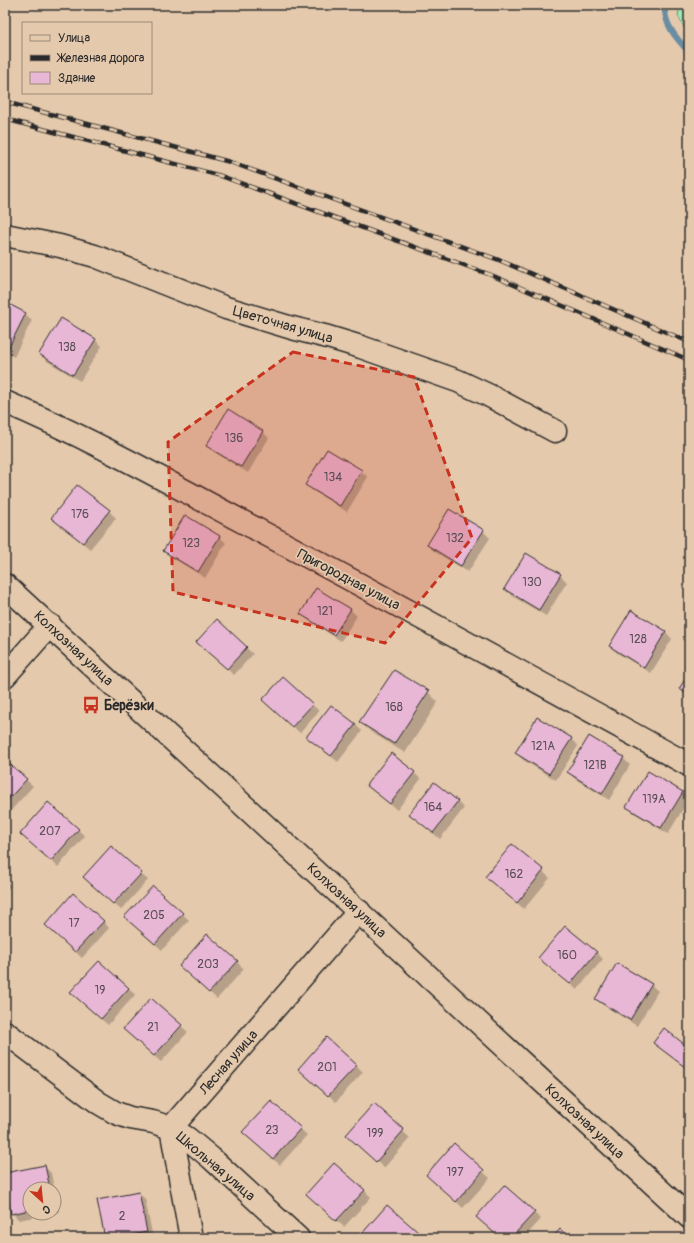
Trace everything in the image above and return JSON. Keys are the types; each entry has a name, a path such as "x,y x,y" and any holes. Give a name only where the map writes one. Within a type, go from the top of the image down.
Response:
{"street":[{"name":"Цветочная улица","path":"5,235 60,246 95,256 226,308 361,347 452,379 488,395 555,431"},
{"name":"Пригородная улица","path":"5,402 109,450 336,571 689,765"},
{"name":"Колхозная улица","path":"5,585 689,1217"},
{"path":"5,676 50,625"},
{"name":"Лесная улица","path":"171,1128 359,911"},
{"name":"Школьная улица","path":"5,1032 99,1103 116,1113 171,1128 187,1138 298,1238"},
{"path":"171,1128 191,1238"}],"highlighted area":[{"path":"293,352 414,377 472,538 385,643 173,592 168,442"}],"green space":[{"path":"680,5 689,5 689,36 678,16"}],"building":[{"path":"5,302 26,313 7,351 5,350"},
{"path":"61,318 96,339 73,375 39,354"},
{"path":"228,409 263,431 241,467 206,446"},
{"path":"327,449 362,470 340,506 305,485"},
{"path":"77,485 110,510 83,543 51,518"},
{"path":"449,509 484,530 461,566 427,545"},
{"path":"185,515 220,536 198,572 163,551"},
{"path":"526,553 561,574 539,610 504,589"},
{"path":"316,588 351,609 334,635 300,614"},
{"path":"631,610 666,631 644,668 609,646"},
{"path":"217,619 247,647 227,669 196,642"},
{"path":"394,670 429,691 394,744 359,722"},
{"path":"689,673 689,695 679,689"},
{"path":"283,677 313,704 292,727 262,700"},
{"path":"331,705 356,724 331,756 306,737"},
{"path":"537,717 572,738 549,774 515,753"},
{"path":"589,736 624,757 602,794 567,772"},
{"path":"391,753 415,772 390,804 366,785"},
{"path":"5,760 27,779 5,803"},
{"path":"648,771 683,792 661,828 626,807"},
{"path":"434,782 458,801 433,833 409,814"},
{"path":"48,802 79,829 51,861 20,834"},
{"path":"512,844 544,870 517,903 485,877"},
{"path":"111,846 142,873 113,904 83,877"},
{"path":"153,886 183,913 155,944 124,917"},
{"path":"73,893 104,921 75,952 45,925"},
{"path":"565,926 597,952 570,984 538,958"},
{"path":"207,934 238,961 209,993 179,966"},
{"path":"99,961 129,988 101,1019 70,992"},
{"path":"617,963 652,984 630,1020 595,999"},
{"path":"151,998 182,1025 154,1056 123,1029"},
{"path":"664,1028 689,1048 689,1070 653,1043"},
{"path":"326,1037 357,1065 328,1096 298,1069"},
{"path":"271,1101 301,1128 273,1159 242,1132"},
{"path":"374,1103 404,1130 376,1162 346,1135"},
{"path":"454,1143 484,1170 456,1202 426,1175"},
{"path":"334,1163 365,1190 336,1221 306,1194"},
{"path":"45,1165 48,1181 22,1181 22,1212 11,1214 5,1182 5,1173"},
{"path":"504,1185 535,1212 511,1238 500,1238 476,1217"},
{"path":"139,1192 147,1232 116,1238 105,1238 97,1200"},
{"path":"387,1205 418,1232 413,1238 360,1238 359,1237"},
{"path":"560,1229 570,1238 552,1238"}],"waterway":[{"path":"665,5 666,19 672,31 689,52"}],"railway":[{"path":"5,102 230,162 499,260 689,342"},
{"path":"5,119 221,176 491,275 689,360"}],"place":[{"name":"Берёзки","path":"91,705"}]}
